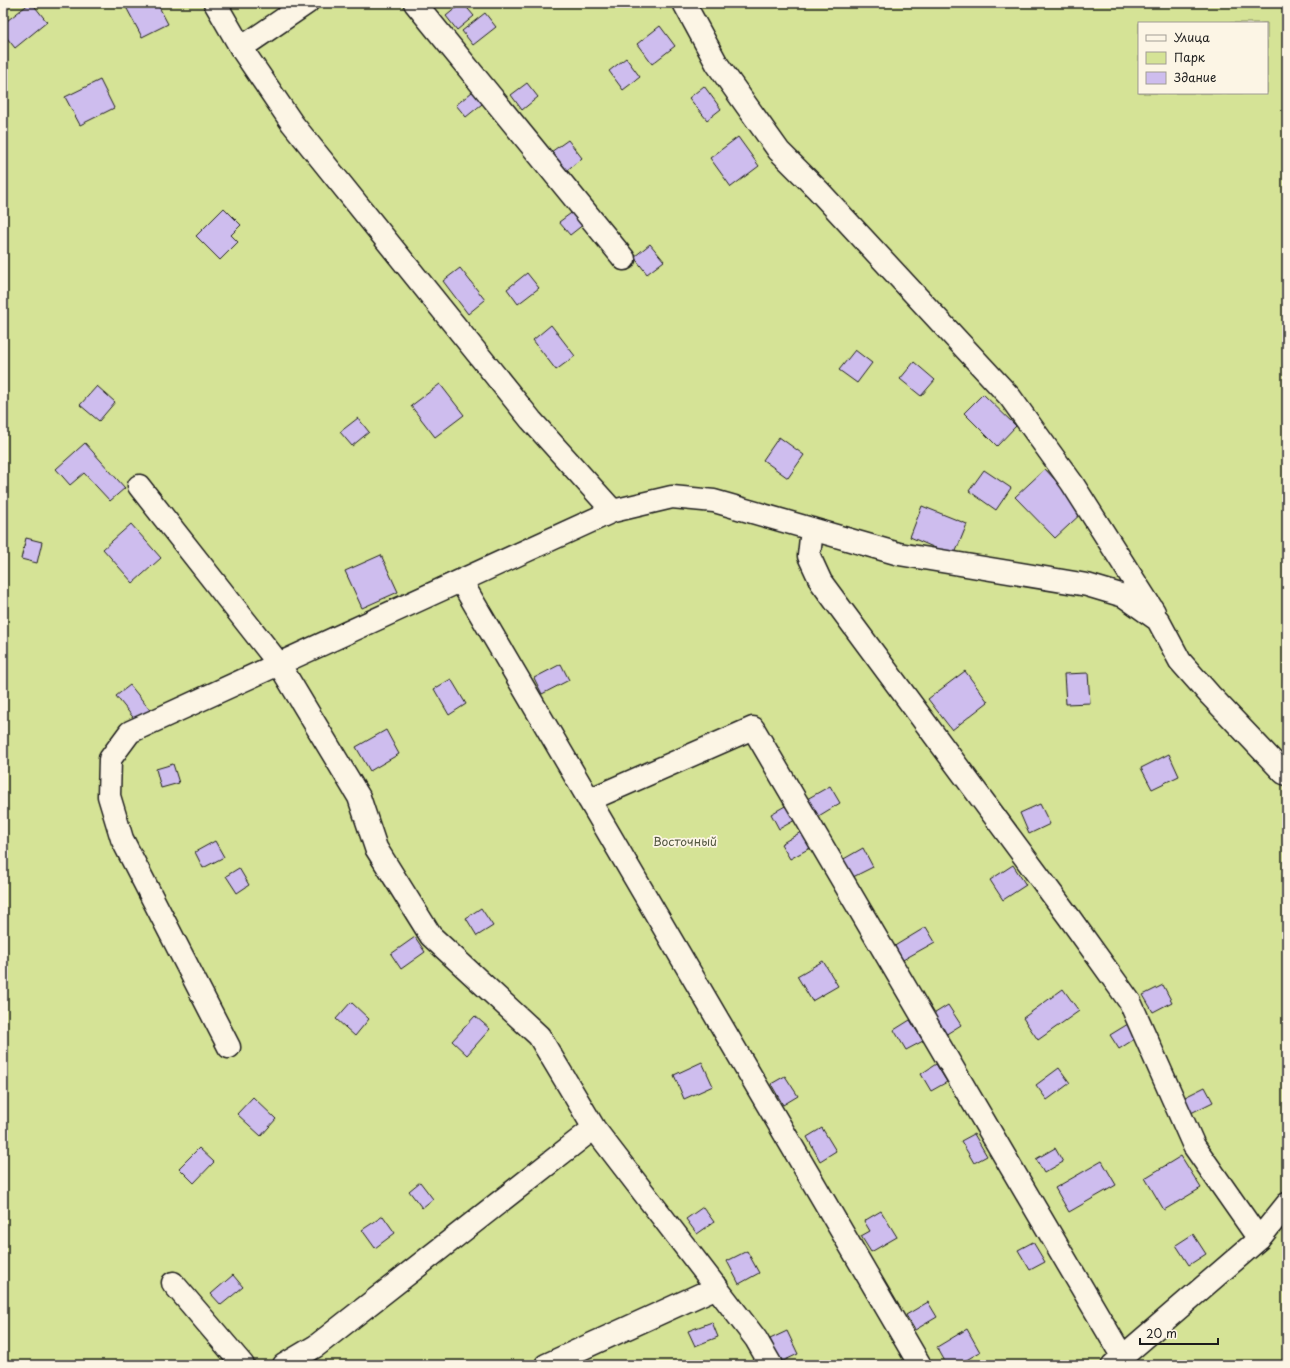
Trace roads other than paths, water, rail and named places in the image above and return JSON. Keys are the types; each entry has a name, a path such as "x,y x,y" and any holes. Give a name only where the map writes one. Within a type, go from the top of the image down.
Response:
{"lane":[{"path":"215,3 241,48 292,123 531,420 613,511"},
{"path":"241,48 306,3"},
{"path":"415,3 624,259"},
{"path":"684,3 717,64 779,151 818,190 1010,397 1072,483 1158,620 1180,662 1273,762 1287,774"},
{"path":"139,486 279,664 359,797 376,848 431,936 539,1036 594,1128 756,1338 771,1365"},
{"path":"229,1047 122,839 109,796 110,759 130,732 613,511 672,497 714,500 899,554 1087,585 1124,596 1158,620"},
{"path":"812,529 809,556 821,582 1069,917 1130,1002 1194,1146 1259,1238"},
{"path":"461,581 920,1365"},
{"path":"589,800 753,728 1118,1361 1259,1238 1287,1204"},
{"path":"284,1365 316,1346 594,1128"},
{"path":"173,1283 243,1365"},
{"path":"546,1365 717,1287"}],"park label":[{"name":"Восточный","path":"685,841"}]}
